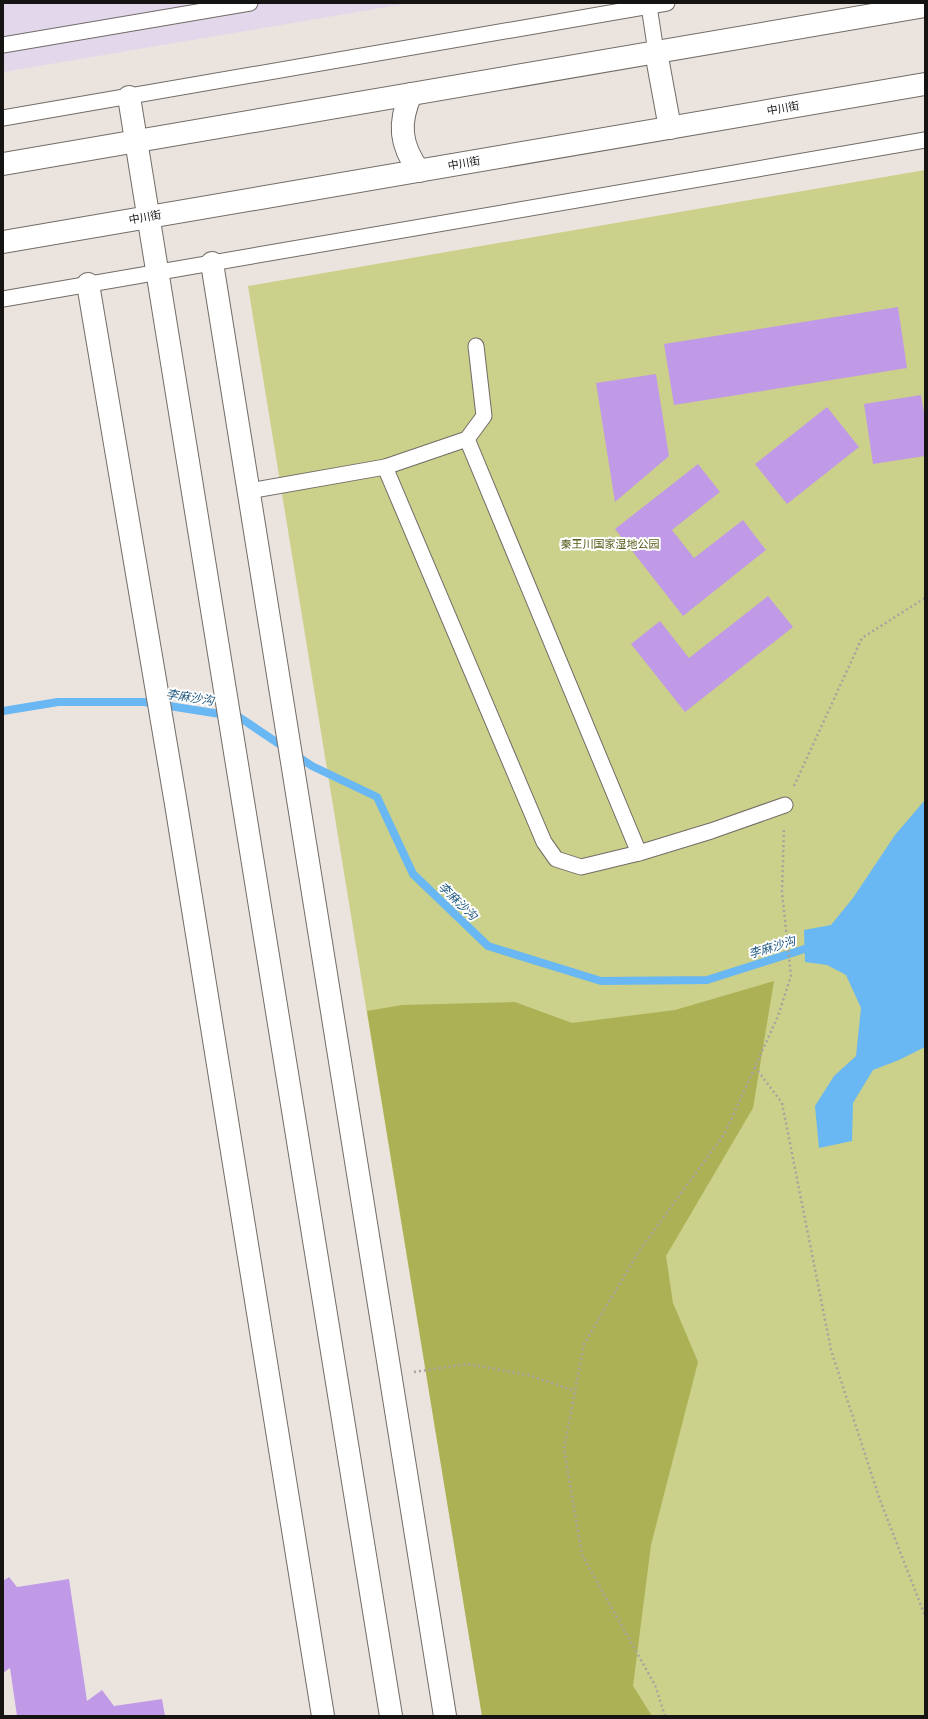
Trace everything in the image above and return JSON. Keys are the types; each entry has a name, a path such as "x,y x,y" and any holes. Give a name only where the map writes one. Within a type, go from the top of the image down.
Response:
{"street":[{"path":"3,164 925,6"},
{"path":"656,52 670,128"},
{"name":"中川街","path":"3,242 925,84"},
{"path":"411,94 402,122 403,136 406,148 419,170"},
{"path":"129,96 391,1716"},
{"path":"212,263 445,1716"},
{"path":"88,284 176,804 322,1716"}],"lane":[{"path":"3,45 250,3"},
{"path":"3,118 667,3"},
{"path":"649,6 656,52"},
{"path":"3,299 925,140"},
{"path":"248,491 385,467 467,439 484,416 476,346"},
{"path":"467,439 639,853"},
{"path":"385,467 544,842 556,859 582,867 639,853 711,831 785,805"}],"path":[{"path":"665,1716 655,1685 582,1555 564,1449 584,1344 639,1251 725,1133 778,1016 791,976 782,892 785,805 862,638 925,598"},
{"path":"755,1067 782,1102 831,1350 880,1500 925,1616"},
{"path":"390,1376 468,1364 528,1375 575,1392"}],"shaded area":[{"path":"3,3 411,3 3,72"}],"green space":[{"name":"秦王川国家湿地公园","path":"925,170 925,1716 482,1716 248,286"},
{"path":"774,981 753,1108 666,1256 673,1303 698,1362 651,1545 633,1686 652,1716 482,1716 367,1011 402,1005 515,1002 572,1023 675,1010"}],"water":[{"path":"925,800 925,1047 899,1060 873,1070 853,1103 852,1141 819,1148 815,1106 834,1076 856,1056 861,1008 846,975 827,965 805,962 804,930 831,925 853,898 895,835"}],"building":[{"path":"898,307 907,368 674,405 664,344"},
{"path":"656,374 669,456 615,502 596,383"},
{"path":"921,395 925,419 925,456 873,464 864,404"},
{"path":"827,407 859,447 787,504 755,464"},
{"path":"698,464 720,492 672,530 694,558 743,520 766,550 683,616 615,529"},
{"path":"768,596 793,627 685,712 631,644 660,621 689,658"},
{"path":"9,1577 17,1587 69,1579 87,1701 102,1690 114,1706 162,1699 165,1716 17,1716 10,1668 3,1673 3,1581"}],"waterway":[{"name":"李麻沙沟","path":"3,711 58,702 144,702 239,717 312,766 377,797 413,874 488,946 601,981 707,980 814,946"}]}
